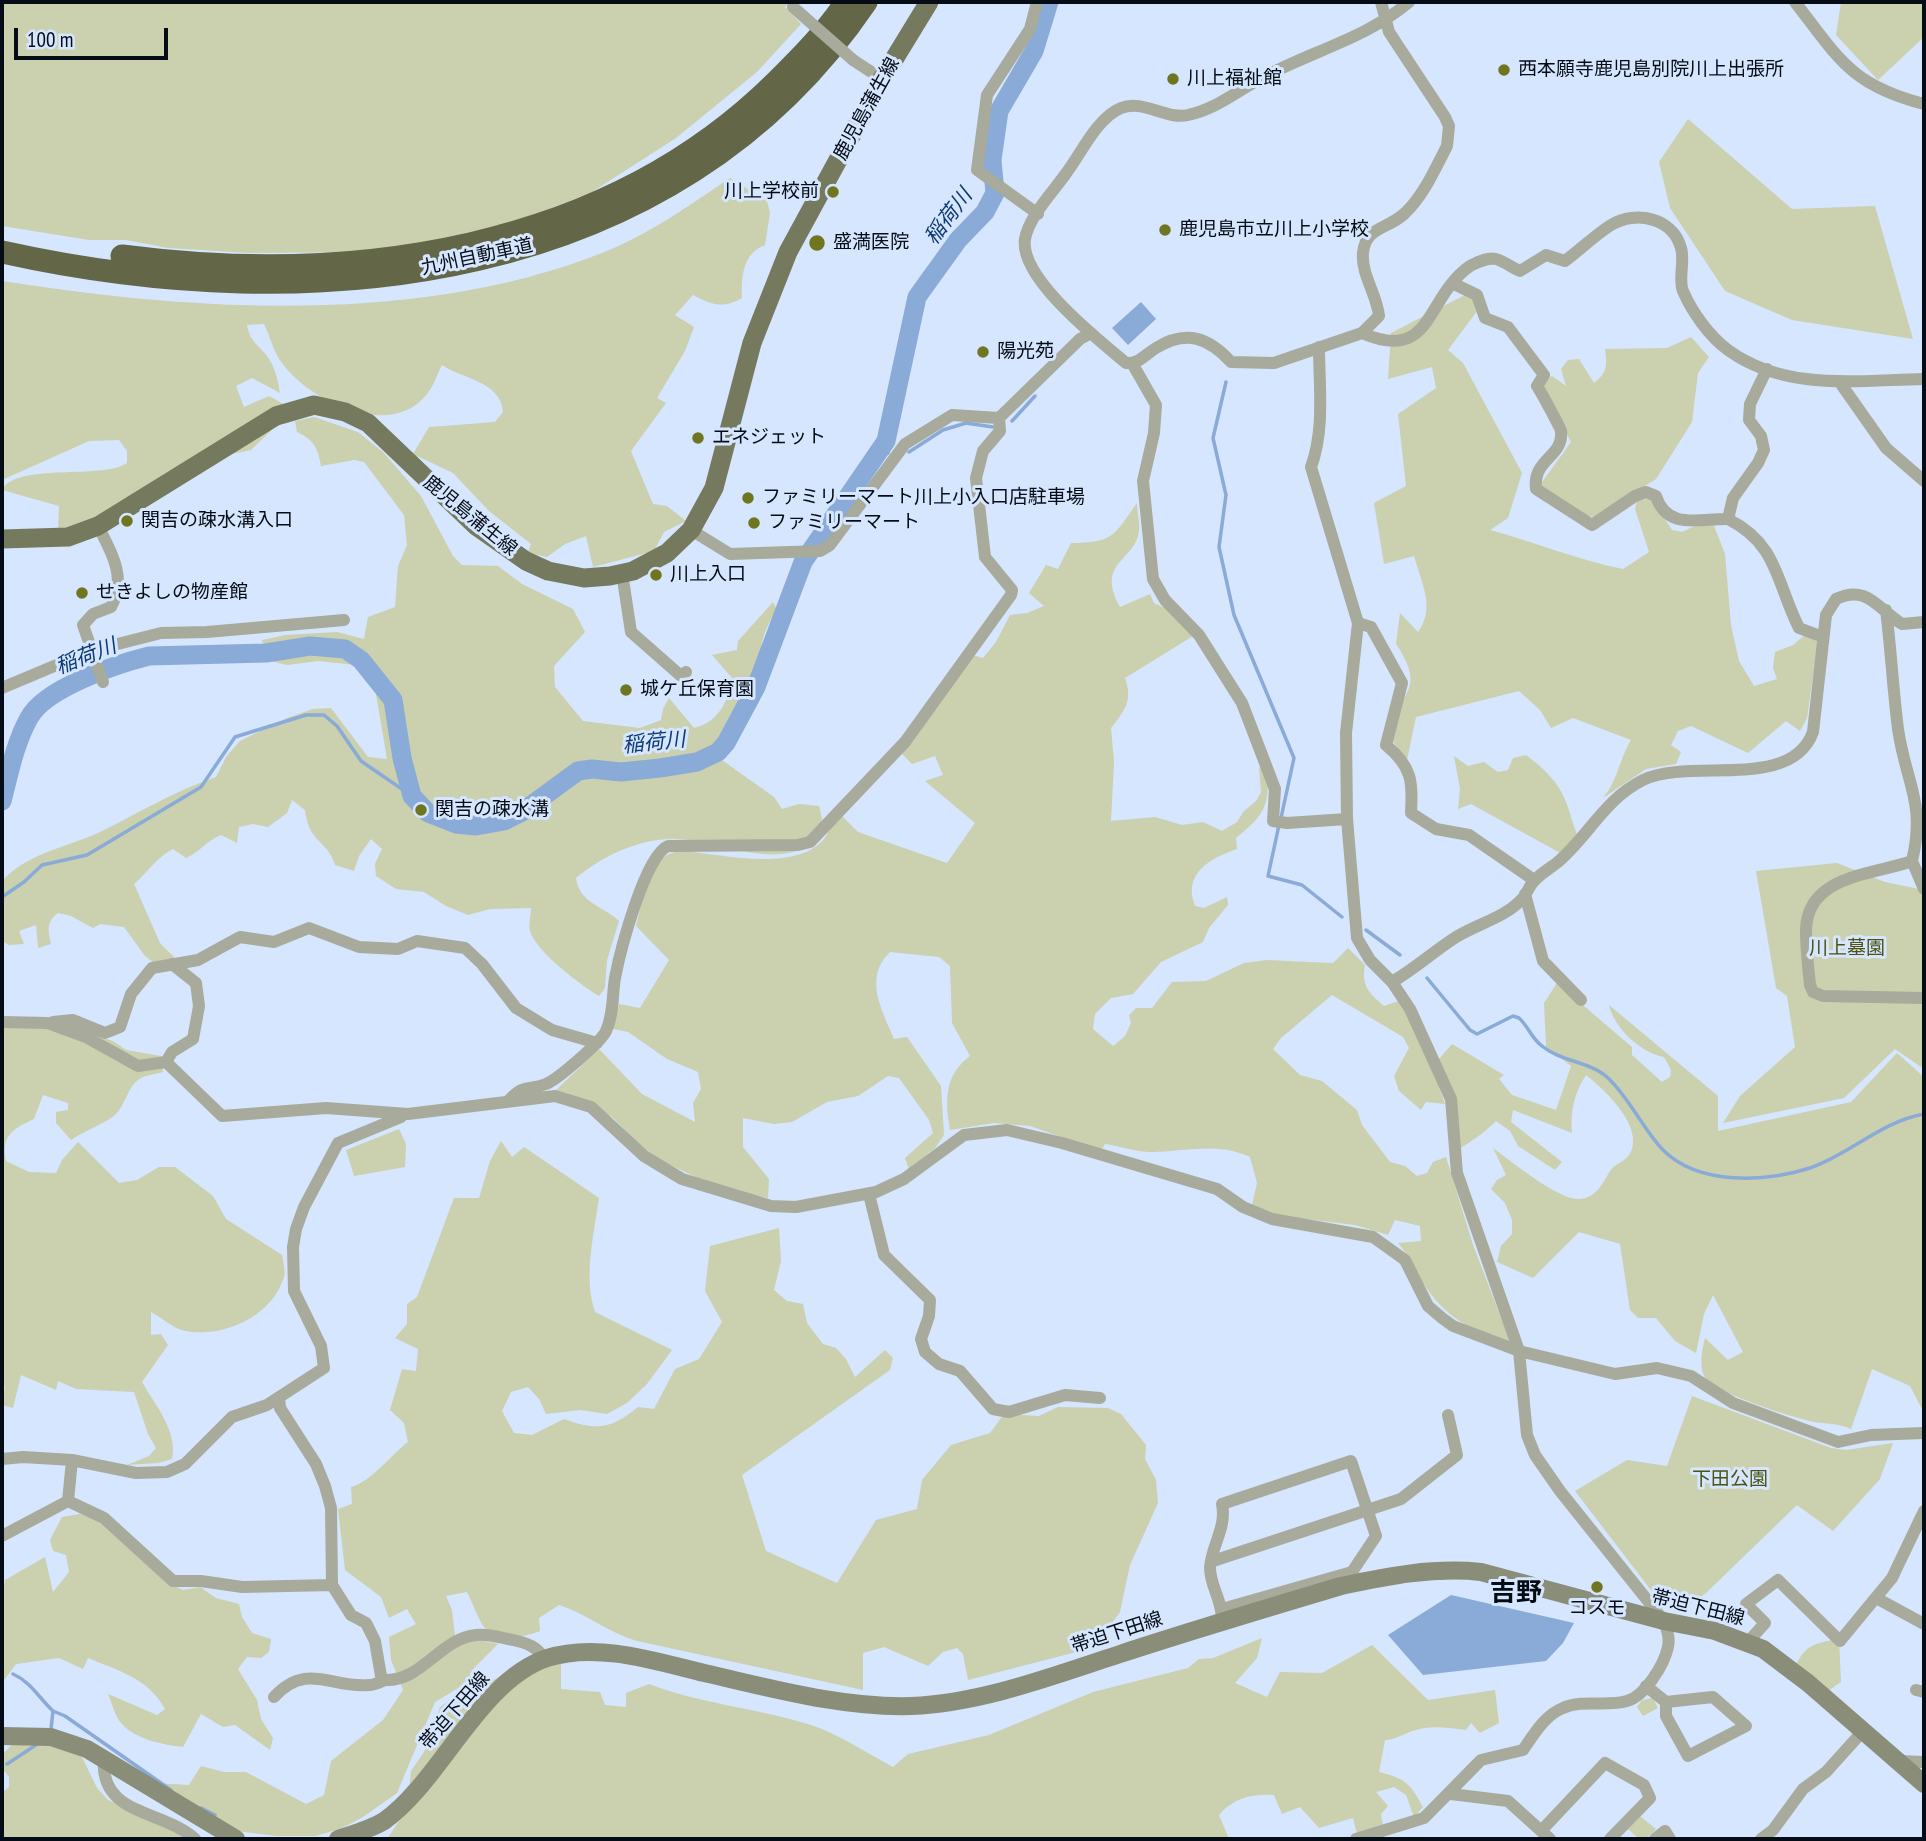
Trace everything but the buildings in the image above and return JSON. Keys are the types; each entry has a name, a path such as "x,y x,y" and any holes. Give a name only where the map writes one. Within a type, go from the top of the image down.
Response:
{"highway":[{"name":"九州自動車道","path":"2,236 133,258 261,264 363,260 444,250 533,228 611,198 703,144 749,107 786,72 846,2"},
{"name":"九州自動車道","path":"2,252 132,273 181,278 274,281 448,267 537,246 617,214 678,181 722,151 798,85 866,2"}],"main road":[{"name":"鹿児島蒲生線","path":"2,539 68,537 98,526 275,416 314,405 345,412 368,423 476,526 526,561 548,571 584,578 622,573 667,553 691,530 718,478 752,343 774,283 882,79 929,2"},
{"name":"帯迫下田線","path":"338,1839 383,1821 426,1777 491,1699 544,1659 574,1651 603,1653 834,1700 874,1706 914,1706 984,1696 1222,1615 1390,1575 1454,1569 1480,1572 1748,1642 1783,1663 1924,1784"},
{"path":"2,1736 51,1737 104,1758 236,1839"}],"street":[{"path":"1037,2 1030,29 987,95 977,170 1038,214"},
{"path":"1381,2 1388,19 1390,32 1445,117 1449,136 1447,146 1412,206 1401,217 1370,234 1366,243 1363,263 1379,316 1362,333 1274,363 1231,362 1215,344 1195,338 1157,347 1132,363 1126,363 1091,334 1032,270 1026,255 1025,240 1038,214 1113,112 1125,106 1138,106 1168,115 1186,116 1199,112 1229,100 1261,78 1388,19 1409,2"},
{"path":"1795,2 1836,56 1858,78 1893,95 1924,104"},
{"path":"791,4 853,60 882,79"},
{"path":"1362,333 1385,343 1402,342 1413,337 1423,329 1452,284 1465,270 1486,259 1496,259 1520,271 1546,255 1565,261 1612,225 1626,219 1659,221 1675,234 1681,249 1682,288 1709,332 1727,349 1766,369 1808,380 1840,384 1924,379"},
{"path":"1452,284 1477,295 1485,317 1508,327 1544,375 1537,386 1561,429 1558,447 1539,467 1535,476 1536,489 1592,525 1634,496 1646,492 1656,496 1658,503 1674,520 1688,522 1728,519 1748,529 1767,548 1799,628 1823,636"},
{"path":"691,530 730,554 820,551 830,545 905,444 952,415 999,418 1080,339 1091,334"},
{"path":"1319,347 1320,414 1317,452 1311,467 1358,623 1347,712 1347,819 1357,938 1376,969 1392,982 1429,1046 1451,1099 1457,1173 1519,1351 1527,1435 1535,1455 1560,1491 1664,1621 1669,1636 1668,1647 1638,1695 1623,1702 1576,1704 1560,1709 1545,1720 1523,1750 1482,1760 1433,1812 1416,1823 1356,1839"},
{"path":"1132,363 1156,405 1154,433 1143,481 1153,579 1165,600 1199,635 1242,703 1275,789 1273,821 1287,823 1347,819"},
{"path":"1728,519 1733,498 1764,450 1761,436 1749,420 1750,404 1766,369"},
{"path":"1840,384 1886,448 1924,481"},
{"path":"509,1100 521,1087 546,1084 597,1043 608,1028 615,979 645,875 657,851 667,846 798,845 814,840 905,742 1004,608 1013,590 985,557 976,478 983,451 1000,431 999,418"},
{"path":"98,526 118,566 116,598 111,607 93,614 83,625 103,682"},
{"path":"622,573 631,632 681,676 687,672"},
{"path":"1392,982 1423,963 1453,939 1508,910 1525,894 1534,880 1559,861 1608,804 1646,779 1684,771 1760,768 1801,754 1808,747 1813,732 1823,636 1830,606 1844,595 1865,596 1902,624 1924,622"},
{"path":"1886,610 1898,732 1922,820 1920,839 1912,861 1924,889"},
{"path":"2,688 90,651 161,633 207,632 344,620"},
{"path":"1358,623 1371,627 1402,683 1387,745 1400,757 1413,781 1411,813 1436,829 1469,835 1534,880"},
{"path":"1912,861 1847,880 1818,895 1810,908 1806,929 1810,985 1813,992 1823,996 1924,998"},
{"path":"1525,894 1543,961 1581,1000"},
{"path":"2,1022 46,1023 73,1020 105,1033 120,1027 131,994 152,968 198,960 240,937 274,942 309,928 359,947 398,949 417,941 459,945 475,955 516,1008 552,1030 597,1043"},
{"path":"166,1062 172,1052 193,1039 199,1006 196,983 172,964"},
{"path":"46,1023 86,1037 138,1066 166,1062"},
{"path":"166,1062 222,1116 326,1108 408,1114 555,1096 590,1107 659,1167 681,1179 771,1206 796,1207 869,1194 904,1179 957,1139 974,1132 1007,1130 1062,1143 1217,1189 1243,1207 1272,1219 1373,1237 1405,1260 1428,1306 1442,1318 1453,1326 1519,1351 1615,1374 1657,1368 1691,1376 1733,1403 1838,1442 1844,1443 1871,1435 1924,1433"},
{"path":"2,1459 72,1460 135,1473 167,1472 185,1464 232,1417 279,1397 325,1365 321,1346 294,1291 293,1241 304,1207 338,1143 408,1114"},
{"path":"869,1194 884,1255 930,1300 929,1316 921,1339 925,1352 939,1364 960,1371 993,1409 1009,1412 1065,1395 1100,1398"},
{"path":"279,1397 284,1416 316,1464 325,1486 331,1508 332,1585 351,1615 366,1623 375,1641 381,1676 385,1681"},
{"path":"1213,1561 1401,1499 1457,1455 1448,1415"},
{"path":"68,1501 72,1460"},
{"path":"1351,1461 1376,1536 1352,1572 1222,1615 1210,1566 1213,1561 1225,1517 1222,1504 1351,1461"},
{"path":"68,1501 104,1518 173,1581 201,1581 242,1587 332,1585"},
{"path":"2,1536 68,1501"},
{"path":"1748,1642 1765,1623 1746,1604 1778,1580 1840,1641 1878,1598 1905,1556 1924,1511"},
{"path":"1878,1598 1924,1624"},
{"path":"274,1698 287,1683 303,1680 324,1678 369,1685 404,1678 445,1648 472,1635 523,1642 539,1650 544,1659"},
{"path":"1646,1686 1666,1702 1713,1697 1746,1726 1688,1756 1666,1716 1666,1702"},
{"path":"1761,1839 1773,1830 1803,1789 1826,1772 1863,1731"},
{"path":"104,1758 102,1776 108,1789 120,1801 186,1831 195,1839"},
{"path":"1898,1761 1924,1762"},
{"path":"1451,1794 1508,1801 1545,1835 1605,1763 1644,1785 1650,1798 1611,1839"},
{"path":"1655,1839 1665,1831 1670,1839"}],"green space":[{"path":"2,2 790,2 785,7 801,24 757,72 676,138 592,192 518,221 382,252 250,253 168,248 126,240 89,240 2,226"},
{"path":"1841,2 1924,2 1924,37 1878,80 1836,35"},
{"path":"1688,119 1792,209 1875,206 1913,339 1792,320 1725,291 1670,208 1659,162"},
{"path":"730,178 767,201 770,213 765,245 748,260 743,274 742,298 723,305 693,295 675,315 694,327 685,351 657,398 666,403 631,451 653,504 667,506 686,521 664,532 654,551 593,567 586,536 565,544 547,557 528,553 531,544 489,511 453,473 413,454 429,427 495,422 503,412 501,402 488,387 442,365 427,394 412,408 393,414 372,415 351,410 330,402 295,377 279,359 264,324 247,325 248,331 272,365 280,393 252,378 236,386 244,407 269,396 285,405 285,417 251,450 227,455 111,512 58,531 59,506 2,490 10,481 24,476 115,468 127,463 127,451 119,440 89,441 2,480 2,281 151,300 228,305 305,306 381,302 457,292 531,276 619,246 684,209"},
{"path":"1465,295 1483,303 1448,350 1463,363 1522,473 1508,518 1490,530 1623,569 1649,552 1635,509 1637,501 1651,498 1672,530 1682,532 1711,518 1725,554 1731,625 1739,661 1754,686 1777,679 1773,668 1775,652 1793,645 1806,634 1818,642 1807,718 1800,731 1786,721 1748,753 1691,726 1678,731 1671,745 1681,752 1676,764 1646,769 1603,798 1631,740 1573,718 1551,728 1540,710 1519,691 1416,717 1407,760 1390,738 1397,711 1410,684 1406,661 1396,644 1400,613 1418,632 1426,614 1426,604 1414,556 1384,564 1374,503 1406,486 1398,414 1436,388 1432,367 1388,379 1391,333"},
{"path":"1691,337 1709,357 1698,373 1692,422 1656,479 1595,517 1580,515 1540,485 1571,442 1544,392 1544,381 1552,376 1566,386 1561,369 1568,360 1579,359 1594,383 1606,368 1605,349 1667,348"},
{"path":"314,417 358,432 384,453 421,496 453,556 462,565 498,566 522,584 573,609 585,632 554,666 555,687 583,721 640,728 661,720 669,698 694,728 710,721 725,703 733,679 712,655 737,650 738,641 773,602 777,610 766,629 762,644 762,692 746,724 719,758 774,797 782,809 799,804 819,806 822,819 817,841 800,850 765,854 693,841 662,839 622,850 586,870 576,878 582,893 619,921 607,960 605,988 599,996 550,958 534,939 529,923 531,908 490,909 468,915 446,906 424,892 396,889 376,876 375,864 382,849 371,839 359,856 354,871 335,865 328,850 310,829 305,810 292,800 287,813 268,827 253,824 239,827 237,843 221,835 186,858 173,849 167,852 134,884 160,943 175,958 157,965 145,956 124,927 100,924 93,928 71,916 58,913 51,920 49,927 51,944 38,948 36,925 19,931 24,944 9,945 2,941 2,881 12,872 35,857 98,833 170,796 216,777 226,757 240,741 287,718 313,709 331,708 368,757 387,759 374,682 356,665 318,661 287,665 267,660 262,640 285,635 337,632 364,639 368,617 395,607 398,566 407,545 404,515 364,462 354,460 321,466 314,445 297,432 295,421"},
{"path":"1137,503 1139,531 1131,549 1114,571 1113,592 1120,607 1150,594 1154,603 1183,616 1193,636 1125,678 1128,699 1111,728 1114,762 1111,821 1155,817 1182,825 1203,822 1222,831 1237,822 1244,811 1256,801 1261,792 1259,767 1268,776 1268,788 1262,812 1236,838 1237,849 1201,868 1192,884 1195,906 1204,908 1227,897 1228,905 1209,928 1203,942 1161,962 1133,994 1111,998 1095,1014 1093,1029 1113,1046 1125,1036 1131,1023 1129,1015 1136,1008 1152,1008 1172,982 1206,981 1244,963 1266,960 1333,963 1348,948 1365,965 1365,984 1374,997 1384,1006 1401,1000 1421,1033 1445,1104 1426,1102 1421,1110 1399,1091 1394,1076 1409,1048 1403,1037 1332,995 1281,1038 1273,1049 1300,1075 1322,1081 1357,1110 1362,1125 1390,1162 1405,1166 1417,1176 1427,1173 1433,1162 1446,1157 1473,1245 1510,1341 1464,1324 1436,1300 1398,1243 1421,1241 1420,1226 1395,1220 1388,1235 1355,1225 1272,1215 1252,1205 1257,1183 1250,1157 1238,1152 1203,1148 1148,1152 1105,1144 1101,1151 1030,1126 994,1123 950,1130 948,1089 961,1063 970,1056 952,1023 950,966 939,957 890,952 882,962 876,983 880,1006 894,1039 907,1037 941,1086 944,1135 935,1148 909,1169 905,1158 933,1133 929,1120 899,1078 888,1076 858,1096 827,1102 792,1122 774,1124 743,1118 743,1147 769,1179 768,1198 721,1189 664,1162 642,1147 612,1117 591,1104 552,1094 599,1049 642,1094 695,1122 693,1103 701,1089 698,1072 667,1059 628,1032 613,1029 619,1004 640,1008 669,960 636,926 645,891 655,868 671,853 682,851 757,859 795,856 824,839 834,808 858,832 947,863 975,823 925,781 943,775 935,756 912,764 902,754 965,653 983,658 996,642 1010,615 1027,613 1044,606 1029,593 1046,565 1058,569 1071,543 1096,541 1112,535"},
{"path":"1526,755 1544,770 1566,802 1579,839 1564,855 1471,804 1458,809 1460,789 1454,756 1468,766 1484,762 1498,772 1508,770 1513,758"},
{"name":"川上墓園","path":"1837,863 1885,882 1924,890 1924,1069 1895,1049 1844,1098 1723,1123 1740,1096 1795,1047 1787,996 1776,988 1756,871"},
{"path":"1557,983 1632,1047 1632,1055 1662,1082 1670,1077 1671,1070 1664,1057 1646,1050 1630,1038 1616,1022 1609,1005 1718,1096 1718,1131 1851,1102 1897,1053 1924,1077 1924,1413 1910,1386 1872,1369 1851,1429 1791,1416 1714,1386 1702,1371 1705,1338 1728,1360 1743,1352 1713,1295 1704,1314 1696,1353 1675,1341 1656,1318 1638,1318 1630,1310 1620,1244 1579,1232 1533,1278 1497,1262 1501,1246 1512,1234 1512,1220 1505,1203 1491,1189 1497,1180 1506,1175 1493,1148 1548,1187 1560,1194 1580,1199 1595,1193 1613,1168 1628,1157 1632,1149 1633,1139 1626,1118 1611,1098 1586,1075 1574,1103 1572,1133 1513,1110 1511,1122 1562,1162 1555,1170 1518,1146 1510,1131 1496,1121 1456,1150 1439,1059 1452,1044 1504,1075 1499,1079 1512,1095 1556,1110 1571,1066 1546,1047 1544,1003"},
{"path":"14,1023 79,1031 113,1041 126,1050 161,1056 163,1072 143,1077 136,1082 116,1114 71,1140 56,1123 56,1112 68,1110 68,1103 43,1095 34,1119 14,1130 7,1139 6,1161 29,1172 56,1173 62,1160 78,1142 119,1183 137,1180 159,1167 175,1167 213,1196 226,1219 282,1255 285,1275 278,1291 257,1314 244,1322 215,1331 185,1331 151,1312 151,1335 161,1334 168,1345 142,1382 169,1428 172,1459 158,1463 127,1465 149,1456 156,1448 148,1434 134,1392 76,1389 58,1381 56,1390 21,1375 13,1408 2,1405 5,1386 2,1383 2,1027"},
{"path":"399,1129 406,1144 405,1167 354,1176 346,1150"},
{"path":"501,1141 512,1157 524,1147 599,1198 590,1270 595,1312 672,1350 647,1384 627,1403 607,1414 580,1410 546,1414 539,1399 528,1387 511,1392 502,1411 514,1433 532,1435 564,1419 603,1426 620,1420 638,1407 654,1409 675,1369 699,1359 722,1322 705,1291 710,1246 779,1228 781,1261 774,1290 787,1301 803,1304 807,1323 823,1344 836,1348 846,1359 855,1377 885,1350 893,1358 890,1370 742,1475 766,1551 837,1583 876,1520 917,1509 922,1480 951,1445 990,1433 1004,1414 1039,1416 1058,1407 1108,1408 1121,1414 1146,1445 1145,1459 1156,1480 1158,1503 1130,1565 1120,1612 1112,1623 1096,1632 1084,1650 968,1680 963,1654 957,1648 943,1652 928,1666 884,1647 863,1653 863,1690 637,1641 559,1605 539,1618 540,1631 504,1637 485,1628 467,1592 446,1596 452,1610 455,1635 498,1644 473,1669 465,1684 435,1702 397,1793 363,1817 340,1829 315,1836 276,1836 237,1831 154,1783 189,1785 201,1766 224,1772 246,1772 306,1804 324,1795 331,1761 383,1720 403,1690 391,1660 389,1637 416,1624 407,1609 389,1618 381,1597 345,1570 338,1509 352,1504 351,1487 373,1474 408,1442 404,1423 390,1410 402,1369 416,1371 418,1349 395,1338 407,1324 407,1304 417,1297 454,1198 479,1198 490,1161"},
{"name":"下田公園","path":"1692,1396 1831,1448 1846,1450 1893,1443 1880,1479 1833,1531 1797,1505 1706,1593 1677,1612 1660,1602 1575,1491 1627,1460 1667,1466"},
{"path":"80,1514 99,1519 167,1583 183,1590 200,1587 216,1598 239,1604 242,1617 252,1633 271,1639 269,1652 261,1658 247,1657 238,1669 257,1700 261,1719 273,1738 270,1750 235,1725 223,1727 201,1714 183,1747 159,1743 134,1734 120,1721 108,1694 157,1715 165,1709 150,1690 132,1677 88,1658 83,1669 59,1658 16,1664 2,1683 2,1596 5,1580 45,1557 53,1592 69,1572 66,1555 53,1551 50,1540 62,1517"},
{"path":"1262,1638 1257,1658 1235,1683 1267,1697 1280,1672 1322,1673 1372,1645 1428,1700 1495,1690 1499,1723 1480,1733 1471,1723 1466,1730 1428,1728 1385,1740 1379,1772 1406,1783 1423,1807 1414,1817 1406,1795 1394,1787 1376,1792 1388,1806 1381,1814 1383,1826 1357,1834 1353,1818 1319,1828 1300,1807 1282,1814 1274,1795 1266,1795 1250,1796 1237,1801 1219,1815 1229,1839 387,1839 407,1809 411,1771 424,1752 440,1707 459,1693 479,1690 503,1674 561,1661 561,1689 600,1692 605,1705 626,1707 626,1693 649,1684 811,1725 843,1739 893,1767 908,1754 989,1735 1093,1692 1188,1668 1199,1659 1213,1658"},
{"path":"1839,1639 1841,1682 1828,1691 1797,1663 1809,1648"},
{"path":"1653,1698 1658,1708 1643,1716 1637,1707 1642,1700"},
{"path":"47,1740 80,1753 97,1788 108,1800 194,1839 2,1839 2,1793 9,1787 9,1777 2,1768 2,1755 15,1741"},
{"path":"1640,1816 1656,1829 1646,1839 1639,1839 1628,1829"}],"water":[{"path":"1141,302 1156,319 1128,345 1112,328"},
{"path":"1451,1595 1574,1623 1563,1643 1546,1661 1423,1675 1388,1635"}],"waterway":[{"name":"稲荷川","path":"2,801 20,738 37,707 83,679 149,656 266,653 310,646 345,649 361,660 393,700 402,758 412,796 428,813 456,824 476,826 504,821 522,812 578,771 592,769 621,772 660,768 697,762 718,752 726,743 756,687 803,562 886,441 917,297 958,240 985,212 995,193 992,160 999,111 1034,51 1049,2"},
{"path":"1226,382 1213,438 1226,495 1219,547 1234,615 1294,758 1281,818"},
{"path":"1012,421 1035,396"},
{"path":"909,452 943,430 966,423 993,427"},
{"path":"878,452 888,453"},
{"path":"2,897 42,865 87,855 201,787 235,737 306,715 324,715 337,726 361,761 412,796"},
{"path":"1279,825 1268,876 1302,885 1342,917"},
{"path":"1366,930 1400,955"},
{"path":"1427,978 1470,1030 1477,1034 1513,1016 1519,1018 1542,1046 1601,1072 1623,1095 1663,1150 1678,1162 1695,1170 1733,1178 1793,1173 1825,1162 1893,1124 1924,1114"},
{"path":"13,1674 30,1686 53,1711 51,1729"},
{"path":"53,1711 65,1716 171,1790"},
{"path":"7,1764 36,1745"},
{"path":"201,1808 215,1815"}],"place":[{"name":"西本願寺鹿児島別院川上出張所","path":"1504,70"},
{"name":"川上福祉館","path":"1173,79"},
{"name":"川上学校前","path":"833,192"},
{"name":"鹿児島市立川上小学校","path":"1165,230"},
{"name":"盛満医院","path":"817,243"},
{"name":"陽光苑","path":"983,352"},
{"name":"エネジェット","path":"698,438"},
{"name":"ファミリーマート川上小入口店駐車場","path":"748,498"},
{"name":"関吉の疎水溝入口","path":"127,521"},
{"name":"ファミリーマート","path":"754,523"},
{"name":"川上入口","path":"656,575"},
{"name":"せきよしの物産館","path":"82,593"},
{"name":"城ケ丘保育園","path":"626,690"},
{"name":"関吉の疎水溝","path":"421,810"},
{"name":"コスモ","path":"1597,1587"}],"district":[{"name":"吉野","path":"1516,1594"}]}
